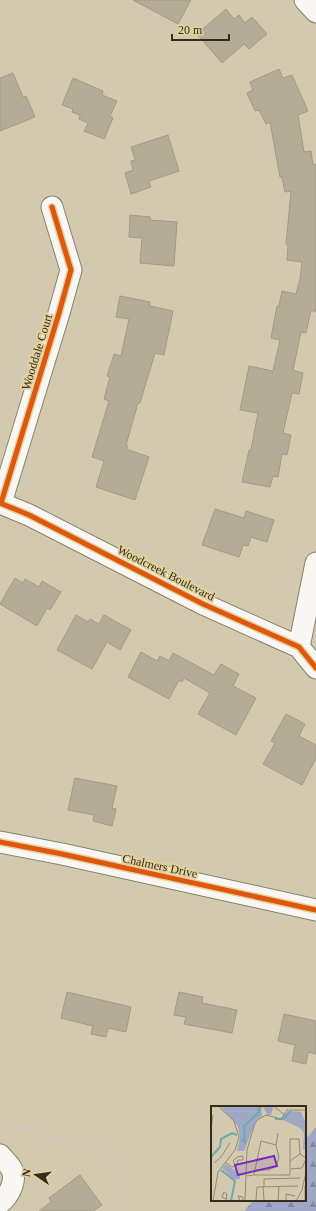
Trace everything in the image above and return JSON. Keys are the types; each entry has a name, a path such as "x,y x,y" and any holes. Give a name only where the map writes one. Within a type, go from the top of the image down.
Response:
{"street":[{"path":"305,0 316,12"},
{"name":"Wooddale Court","path":"1,503 71,270 52,207"},
{"name":"Woodcreek Boulevard","path":"1,503 29,515 203,604 307,645 316,668"},
{"path":"307,645 316,563"},
{"name":"Chalmers Drive","path":"0,842 62,854 316,910"},
{"path":"0,1155 12,1169 13,1178 11,1189 5,1199 0,1203"}],"path":[{"path":"0,1122 107,1150 125,1164 130,1178 128,1194 121,1211"}],"green space":[{"path":"316,1128 316,1211 244,1211 253,1201 306,1201 306,1139"}],"building":[{"path":"133,0 191,0 178,24"},
{"path":"226,9 234,19 239,15 245,23 252,17 267,34 249,49 244,44 222,63 197,34"},
{"path":"279,69 283,78 292,75 308,111 298,115 304,152 311,151 313,165 316,164 316,312 311,310 306,333 301,332 293,370 303,373 299,394 292,393 283,433 291,435 287,455 282,454 278,477 273,476 270,487 242,482 249,450 251,450 258,413 240,410 249,366 273,371 280,340 271,338 277,306 279,306 282,291 296,294 302,262 287,260 288,245 286,245 291,191 285,192 282,177 280,177 270,122 266,124 259,110 255,111 247,93 253,90 250,82"},
{"path":"13,73 23,97 26,96 35,117 0,131 0,78"},
{"path":"73,78 103,91 102,95 117,101 110,116 113,118 104,139 84,131 88,123 79,119 80,115 72,112 73,109 62,105"},
{"path":"168,135 179,171 149,181 151,187 131,194 125,173 133,170 131,161 135,160 131,147"},
{"path":"130,215 150,217 150,220 177,222 174,266 140,263 142,238 129,237"},
{"path":"120,296 150,302 150,306 173,311 164,355 155,353 126,445 128,446 126,449 149,457 135,500 96,487 104,461 92,457 109,401 104,399 110,377 107,376 114,354 121,356 129,319 116,317"},
{"path":"215,509 244,518 246,511 274,520 267,542 251,537 248,546 243,545 239,557 202,545"},
{"path":"15,578 23,583 25,579 39,587 42,581 61,592 50,610 47,608 37,626 0,604"},
{"path":"76,615 88,622 90,619 99,624 104,615 131,630 120,650 107,642 92,669 57,650"},
{"path":"141,652 157,661 160,656 169,661 173,653 214,675 221,664 239,674 233,686 256,698 236,735 198,714 210,693 184,678 182,682 179,680 169,699 128,677"},
{"path":"286,714 305,724 299,736 316,745 316,758 302,785 263,764 275,743 271,741"},
{"path":"75,778 117,786 112,808 116,809 112,826 93,821 94,815 68,810"},
{"path":"67,992 131,1007 126,1032 108,1028 106,1037 91,1034 93,1026 61,1018"},
{"path":"179,992 203,997 202,1003 237,1010 232,1033 184,1024 186,1017 174,1015"},
{"path":"284,1014 316,1021 316,1054 308,1052 306,1064 292,1061 295,1045 278,1041"},
{"path":"80,1175 102,1205 93,1211 39,1211 51,1202 49,1198"}],"cycle path":[{"path":"1,503 71,270 52,207"},
{"path":"0,503 29,515 203,604 299,647 316,668"},
{"path":"0,842 62,854 316,910"}]}
